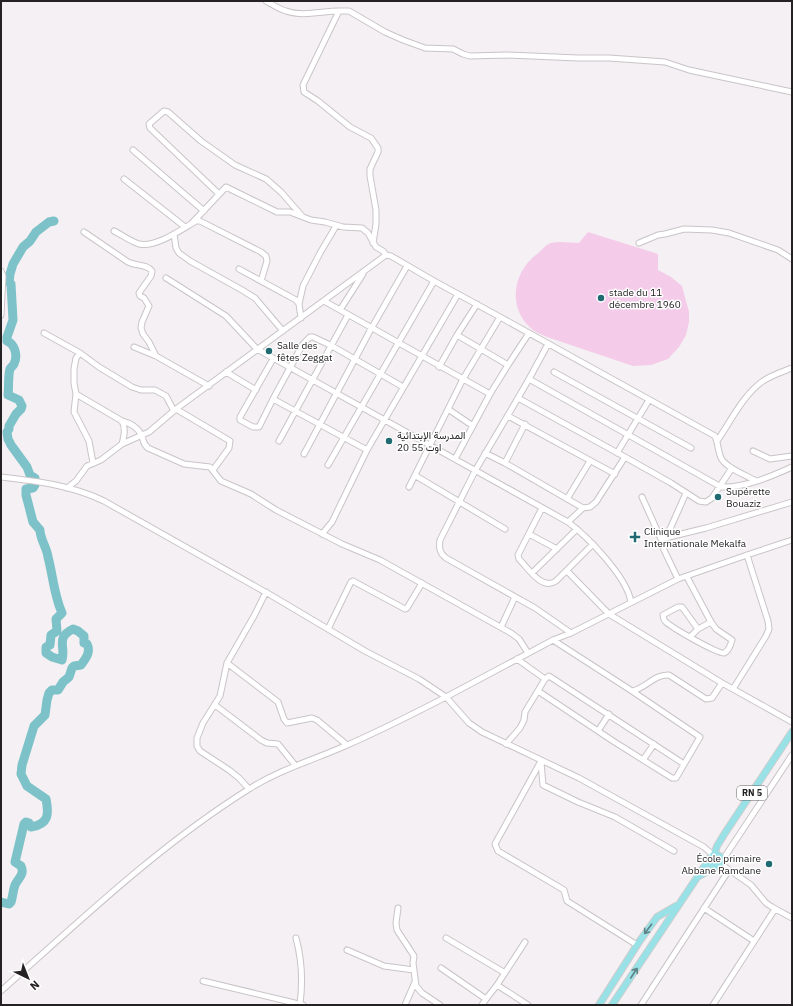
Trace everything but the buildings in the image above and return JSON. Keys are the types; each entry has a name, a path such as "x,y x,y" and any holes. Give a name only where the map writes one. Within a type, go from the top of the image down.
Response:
{"main road":[{"name":"RN 5","path":"612,1005 712,856 724,833 792,732"},
{"path":"712,856 720,856 719,864 711,864 712,856"},
{"name":"RN 5","path":"696,878 719,864"},
{"name":"RN 5","path":"599,1005 637,945 658,917 678,905"}],"street":[{"path":"266,1 277,8 288,12 303,14 349,11 391,35 425,48 453,49 470,56 506,54 665,62 688,70 792,92"},
{"path":"339,11 302,85 302,89 350,127 371,138 378,148 378,152 370,169 376,210 376,224 373,243"},
{"path":"219,194 150,128 149,124 161,113 164,111 168,112 200,141 229,161 266,180 281,192 302,216"},
{"path":"133,150 204,211"},
{"path":"124,179 185,228"},
{"path":"114,231 134,242 146,245 185,228 192,223 226,188 277,212 290,212 311,220 325,222 336,226 362,228 368,233 376,247 384,251 386,255 391,256 715,436 724,462 756,481"},
{"path":"192,223 200,221 266,256 267,261 261,281"},
{"path":"301,318 299,304 303,286 336,226"},
{"path":"639,243 658,235 684,229 712,230 728,232 778,250 792,259"},
{"path":"84,232 128,262 138,266 146,266 152,271 151,276 139,293 149,306 142,322 143,334 150,342 156,356"},
{"path":"174,234 176,248 179,253 190,261 255,298 283,331"},
{"path":"67,488 76,481 87,466 101,460 122,444 148,432 226,372 386,255"},
{"path":"304,454 338,394 354,359 407,266"},
{"path":"239,269 296,300 299,304"},
{"path":"1,271 3,276 1,315"},
{"path":"340,310 364,272"},
{"path":"166,278 226,316 257,349 568,522 593,544 625,586 630,594 631,602"},
{"path":"328,465 434,281"},
{"path":"322,534 332,522 367,450 458,294"},
{"path":"324,301 371,329 398,342 439,367 490,394"},
{"path":"439,367 457,335 478,304"},
{"path":"279,441 348,315"},
{"path":"409,487 416,476 430,444 463,379 500,316"},
{"path":"44,333 80,353 99,367 132,387 141,390 155,390 166,396 175,410 230,441 229,448 213,470"},
{"path":"455,459 490,394 529,334"},
{"path":"457,335 508,365"},
{"path":"274,359 240,417 240,420 253,428 259,426 303,344 310,337 332,346 403,387"},
{"path":"548,344 508,416 484,453 440,540 439,546 443,556 535,608 571,633"},
{"path":"134,347 156,356 209,386"},
{"path":"80,353 76,358 74,369 76,394 74,412 89,441 93,463"},
{"path":"717,441 744,400 755,388 774,375 792,368"},
{"path":"226,372 256,390"},
{"path":"554,372 691,448"},
{"path":"529,379 720,487 734,488 792,467"},
{"path":"76,394 122,421 132,425 141,435 144,444 148,448 184,464 205,466 213,470 221,481 251,494 276,510 322,534 380,560 501,627 519,639 528,653"},
{"path":"518,398 625,457 699,501 706,502 712,498 732,468"},
{"path":"273,399 367,450"},
{"path":"617,453 649,400"},
{"path":"448,409 473,426"},
{"path":"508,416 615,474"},
{"path":"122,421 125,434 122,444"},
{"path":"504,463 525,424"},
{"path":"753,451 770,459 792,456"},
{"path":"484,453 583,508"},
{"path":"568,522 583,508 590,507 596,502 625,457"},
{"path":"567,499 590,461"},
{"path":"416,476 505,529"},
{"path":"1,477 53,484 88,493 104,501 266,592 365,651 419,678 446,697 469,723 482,732 579,778 687,837 704,847 712,856"},
{"path":"663,539 686,493"},
{"path":"642,497 663,539 678,579"},
{"path":"663,539 706,528 792,502"},
{"path":"542,508 518,557 541,582 552,584 593,544"},
{"path":"532,573 577,529"},
{"path":"529,534 557,549"},
{"path":"1,991 106,897 176,839 249,789 295,766 347,745 446,697 553,640 571,633 678,579 792,540"},
{"path":"733,689 766,636 769,628 747,555"},
{"path":"567,571 609,614 722,683 792,722"},
{"path":"687,577 711,622 716,629 732,640 727,651 721,653 718,652 690,637 668,624 663,615 678,607 682,607 698,630"},
{"path":"328,629 350,582 353,581 405,609 422,583"},
{"path":"249,789 229,770 204,754 198,748 196,742 203,722 220,696 227,663 266,592"},
{"path":"501,627 515,597"},
{"path":"690,637 711,622"},
{"path":"538,691 674,779 700,737 553,640"},
{"path":"517,659 545,679"},
{"path":"227,663 278,702 287,723 312,718 317,720 347,745"},
{"path":"632,691 638,690 658,677 669,675 706,699 709,699 712,698 722,683"},
{"path":"506,744 520,728 524,720 525,712 545,679 549,676 684,764"},
{"path":"215,705 261,740 267,743 278,744 295,766"},
{"path":"598,731 609,714"},
{"path":"643,760 654,744"},
{"path":"792,755 790,762 719,864 751,885 766,903 792,918"},
{"path":"541,761 543,785 578,802 615,817 674,852"},
{"path":"541,761 495,844 498,851 564,890 567,901 637,945"},
{"path":"641,1005 729,870"},
{"path":"398,908 396,923 397,930 414,956 416,986 422,993 440,1005"},
{"path":"704,908 754,941"},
{"path":"713,1005 775,909"},
{"path":"203,981 301,1005 302,976 300,954 296,938"},
{"path":"446,938 505,974"},
{"path":"482,1005 505,974 525,942"},
{"path":"347,950 384,966 414,970"},
{"path":"441,968 486,999"},
{"path":"405,1005 416,981"},
{"path":"497,985 528,1005"}],"shaded area":[{"name":"stade du 11 décembre 1960","path":"588,232 658,254 658,270 671,277 682,286 689,312 689,322 686,335 679,347 668,359 651,365 633,366 538,333 533,330 519,312 516,302 518,281 522,271 529,262 545,246 558,242 579,243"}],"waterway":[{"path":"1,902 9,904 11,902 15,885 22,874 21,866 15,862 24,824 26,822 29,823 31,827 37,826 44,821 47,814 46,799 27,786 21,774 22,765 34,726 45,715 49,693 52,690 58,690 63,682 69,677 74,666 81,665 85,660 88,650 87,644 84,643 84,636 73,629 64,636 62,643 62,660 52,657 46,653 46,647 50,645 51,635 57,631 56,619 62,613 55,592 40,530 33,522 26,495 26,489 33,488 35,485 35,478 30,475 27,467 11,445 7,432 9,426 22,406 19,400 8,395 9,372 16,357 14,347 7,341 13,320 11,284 9,282 10,274 13,264 23,247 30,241 36,232 49,222 54,221"}],"place":[{"name":"stade du 11 décembre 1960","path":"601,298"},
{"name":"Salle des fêtes Zeggat","path":"269,351"},
{"name":"المدرسة الإبتدائية 20 اوت 55","path":"389,441"},
{"name":"Supérette Bouaziz","path":"718,497"},
{"name":"Clinique Internationale Mekalfa","path":"635,537"},
{"name":"École primaire Abbane Ramdane","path":"769,864"}]}
